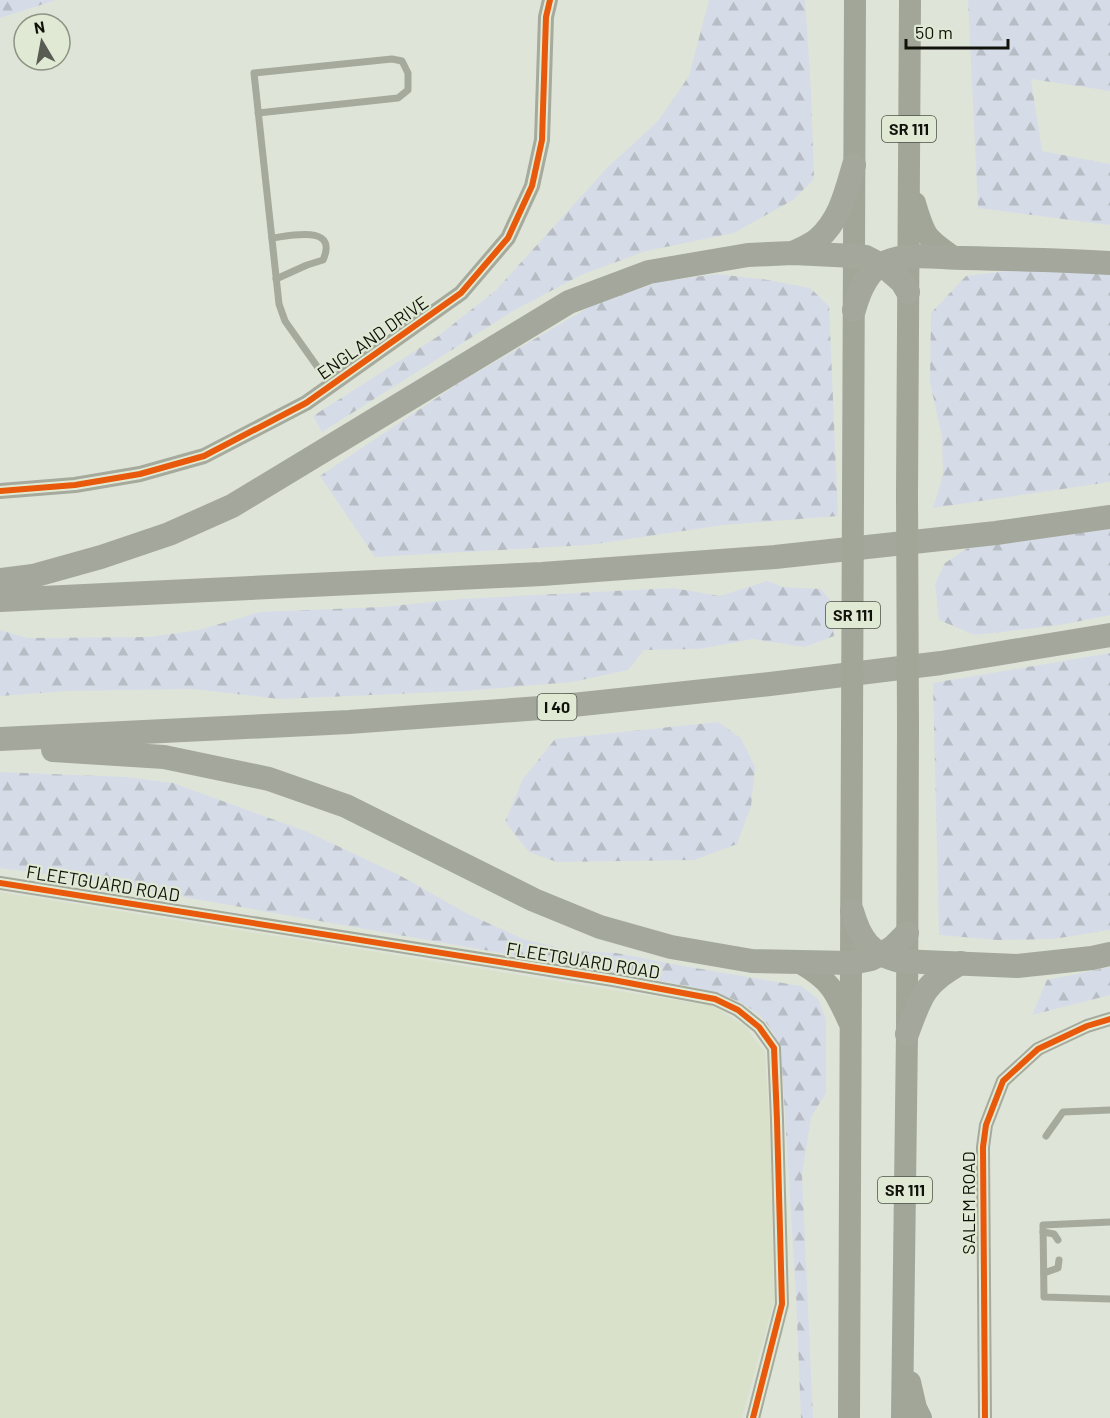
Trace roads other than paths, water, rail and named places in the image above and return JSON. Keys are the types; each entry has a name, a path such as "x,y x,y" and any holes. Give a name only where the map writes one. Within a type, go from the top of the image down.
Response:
{"highway":[{"name":"SR 111","path":"849,1418 855,0"},
{"name":"SR 111","path":"902,1418 907,1034 906,495 910,0"},
{"path":"793,254 817,240 832,223 841,207 855,165"},
{"path":"908,180 923,230 930,241 955,258"},
{"path":"0,580 33,576 101,557 169,534 232,506 569,302 649,272 748,255 855,256 866,257 881,265 897,277 908,292"},
{"path":"854,310 863,285 876,268 909,257 1110,263"},
{"path":"0,600 542,574 752,559 996,533 1110,517"},
{"name":"I 40","path":"0,739 349,722 554,708 941,663 1110,635"},
{"path":"0,747 164,757 270,778 346,806 534,900 600,927 694,951 752,961 852,963 893,947 907,933"},
{"path":"852,910 861,936 871,948 893,960 1017,966 1110,954"},
{"path":"800,963 817,973 831,986 851,1026"},
{"path":"907,1034 921,996 931,983 961,963"},
{"path":"903,1333 911,1387 921,1418"}],"street":[{"name":"ENGLAND DRIVE","path":"0,491 75,485 140,474 204,456 306,403 461,293 507,238 532,186 542,140 546,17 550,0"},
{"name":"FLEETGUARD ROAD","path":"0,883 625,982 716,999 738,1010 759,1026 774,1048 777,1120 782,1304 753,1418"},
{"name":"SALEM ROAD","path":"985,1418 983,1147 986,1125 1003,1082 1038,1049 1087,1026 1110,1019"}],"lane":[{"path":"258,113 398,98 408,90 406,65 402,61 392,59 254,73 258,113 279,304 285,321 331,386"},
{"path":"272,238 314,234 321,236 326,249 324,260 276,279"},
{"path":"1046,1136 1063,1112 1110,1110"},
{"path":"1110,1222 1043,1225 1044,1297 1110,1299"},
{"path":"1043,1232 1054,1233 1058,1240"},
{"path":"1044,1274 1058,1268 1059,1260"}]}
